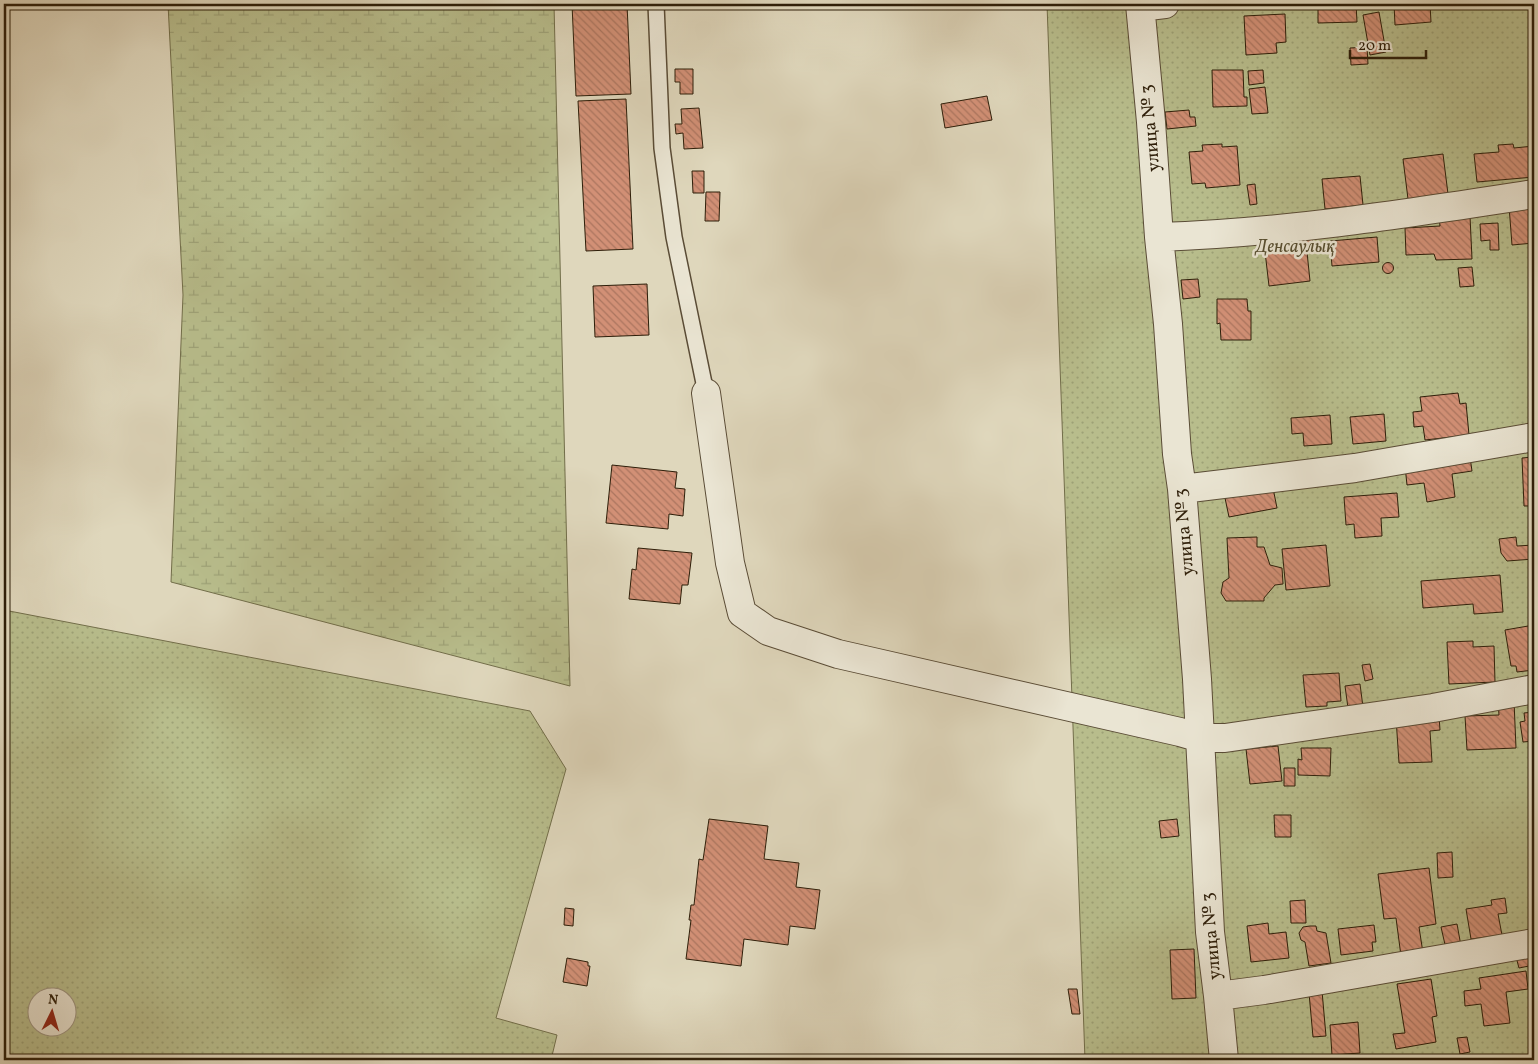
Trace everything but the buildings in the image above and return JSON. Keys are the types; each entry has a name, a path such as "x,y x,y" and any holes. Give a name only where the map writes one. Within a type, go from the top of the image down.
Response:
{"street":[{"name":"улица № 3","path":"1148,5 1151,122 1159,237 1182,490 1201,738 1210,932 1224,1060"},
{"path":"1159,237 1278,230 1398,215 1534,194"},
{"path":"706,392 730,563 742,613 768,631 838,654 1201,738 1225,738 1350,721 1534,689"},
{"path":"1182,490 1355,468 1534,437"},
{"path":"1218,996 1264,990 1534,943"}],"lane":[{"path":"656,4 663,157 674,237 706,392"}],"green space":[{"path":"168,4 554,4 570,686 171,582 183,295"},
{"name":"Денсаулық","path":"1047,4 1534,4 1534,1060 1085,1060"},
{"path":"4,610 530,711 566,769 496,1018 557,1035 551,1060 4,1060"}]}
